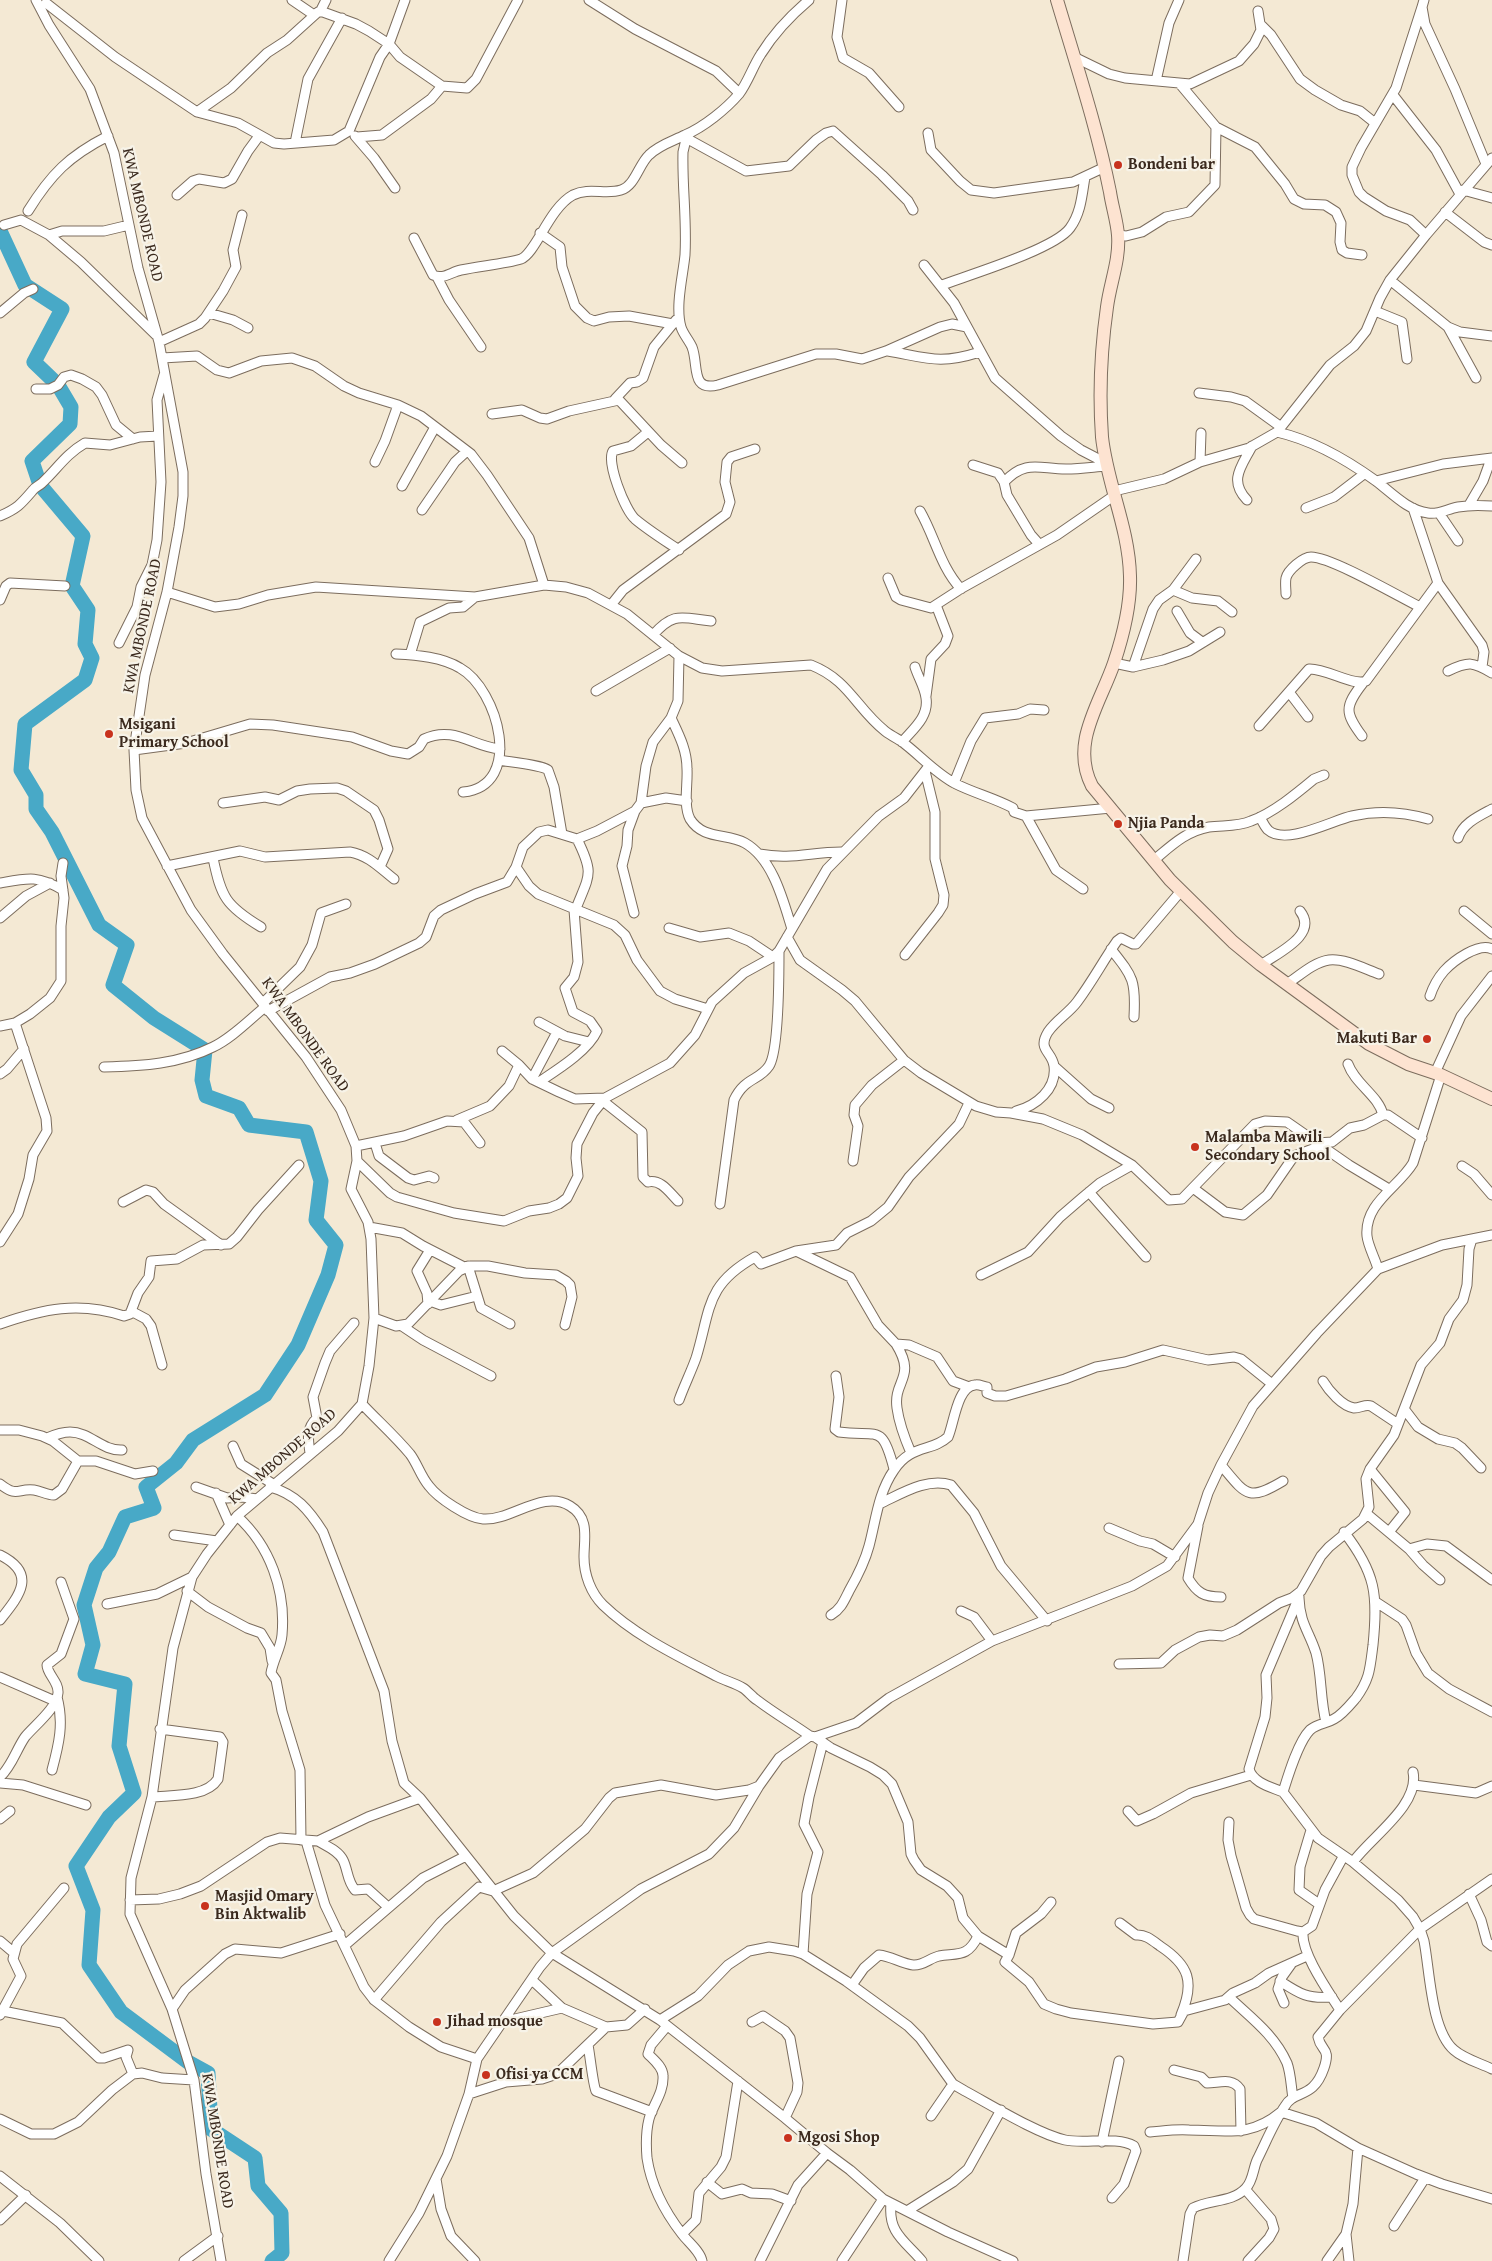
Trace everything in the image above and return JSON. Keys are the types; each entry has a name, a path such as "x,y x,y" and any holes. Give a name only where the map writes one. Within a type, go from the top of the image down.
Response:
{"street":[{"path":"292,0 317,13 342,18 356,24 389,44 400,56 442,86 467,88 471,86 518,0"},
{"path":"197,112 231,88 257,62 287,40 317,13 326,0"},
{"path":"44,2 115,57 197,112 238,123 274,143 295,143 334,140 349,131 380,57 389,44 405,0"},
{"path":"589,0 635,29 716,71 739,93"},
{"path":"437,277 442,278 452,272 481,265 522,258 529,253 540,233 560,205 573,195 587,191 623,190 629,185 647,156 658,148 686,136 709,120 739,93 773,34 808,0"},
{"path":"842,0 837,37 843,58 870,73 899,107"},
{"path":"1057,0 1105,167 1118,235 1117,256 1107,306 1104,336 1101,410 1106,465 1123,522 1130,577 1127,615 1114,664 1090,721 1083,756 1087,776 1092,786 1181,891 1227,937 1261,965 1369,1044 1408,1064 1438,1074 1492,1099"},
{"path":"1156,81 1169,23 1179,0"},
{"name":"KWA MBONDE ROAD","path":"44,2 48,24 90,89 114,153 138,268 158,338 183,472 183,496 179,527 166,592 145,675 134,750 136,790 142,818 191,910 326,1085 341,1110 356,1146 357,1161 351,1189 368,1227 374,1318 370,1366 362,1404 338,1431 237,1516 217,1541 192,1578 173,1648 160,1729 152,1797 132,1878 130,1900 132,1922 172,2009 194,2080 206,2174 221,2261"},
{"path":"1423,3 1393,95 1375,123 1352,167 1352,175 1359,192 1386,212 1410,220 1426,235"},
{"path":"888,578 896,596 901,600 917,603 926,608 936,605 960,589 1057,535 1114,493 1164,478 1200,462 1252,446 1279,430 1330,365 1354,346 1366,331 1390,280 1489,161 1425,24 1423,3"},
{"path":"1074,57 1109,74 1190,84 1239,61 1247,54 1259,37 1261,25 1258,11"},
{"path":"295,143 308,79 342,18"},
{"path":"1261,25 1271,35 1300,79 1315,90 1341,104 1360,111 1375,123"},
{"path":"1180,84 1216,127 1256,147 1285,184 1294,199 1304,204 1325,205 1336,212 1341,223 1340,242 1342,250 1347,253 1362,255"},
{"path":"357,137 382,135 431,99 442,86"},
{"path":"1393,95 1436,150 1462,192 1492,198"},
{"path":"1118,235 1126,236 1142,232 1166,217 1188,212 1210,192 1215,185 1216,178 1216,127"},
{"path":"349,131 357,137 395,188"},
{"path":"686,136 746,171 789,166 816,140 826,133 833,131 882,175 908,201 913,210"},
{"path":"928,133 931,150 971,190 994,193 1065,184 1105,167"},
{"path":"28,211 60,167 85,148 108,136"},
{"path":"177,194 192,181 200,179 224,182 232,179 248,150 259,136"},
{"path":"686,136 683,174 684,255 680,314 681,326 692,346 698,378 702,386 708,388 755,375 779,365 816,354 836,354 862,358 886,351 940,327 952,324 967,327"},
{"path":"942,285 988,271 1059,238 1069,229 1079,212 1085,177"},
{"path":"1445,212 1484,242 1492,245"},
{"path":"4,225 21,220 49,236 81,262 158,338 199,324 209,313 228,284 236,267 233,250 242,215"},
{"path":"49,236 62,231 104,231 129,225"},
{"path":"540,233 560,247 562,267 575,306 587,318 594,320 629,316 673,324"},
{"path":"414,238 433,275 437,277 449,300 481,347"},
{"path":"924,265 942,285 995,378 1035,411 1061,436 1106,465"},
{"path":"1390,280 1448,328 1476,378"},
{"path":"0,313 24,293 33,289"},
{"path":"1375,311 1402,322 1407,359"},
{"path":"209,313 248,328"},
{"path":"492,414 522,410 547,419 615,399 630,383 637,382 643,378 654,347 680,314"},
{"path":"1448,328 1460,332 1492,336"},
{"path":"886,351 944,361 980,352"},
{"path":"162,358 197,356 217,370 229,374 261,361 292,358 315,366 344,386 359,393 398,405 421,416 468,451 487,474 529,538 544,585"},
{"path":"119,644 137,607 141,587 152,565 158,540 161,482 157,400 164,372"},
{"path":"36,389 50,388 58,385 64,377 70,375 82,379 96,387 102,395 116,425 133,439"},
{"path":"1199,393 1244,401 1279,430 1330,453 1376,480 1402,503 1413,508 1427,513 1439,513 1469,505 1492,506"},
{"path":"615,399 623,402 648,432 682,463"},
{"path":"375,462 398,405"},
{"path":"402,486 435,427"},
{"path":"648,432 631,446 613,451 610,460 616,480 634,518 679,550"},
{"path":"1200,462 1201,433"},
{"path":"0,516 12,511 26,500 34,488 40,485 58,464 85,443 110,445 133,439 158,436"},
{"path":"1247,500 1236,481 1252,446"},
{"path":"611,605 623,590 726,514 730,502 724,482 727,462 731,457 755,449"},
{"path":"422,510 455,462 468,451"},
{"path":"1376,480 1443,464 1492,459 1483,481 1469,505"},
{"path":"973,465 998,473 1004,482 1007,495 1039,544"},
{"path":"1004,482 1013,472 1030,466 1074,469 1106,465"},
{"path":"1306,508 1334,497 1364,474"},
{"path":"1413,508 1438,583 1482,645 1484,652 1482,668"},
{"path":"920,510 935,541 945,569 960,589"},
{"path":"1439,513 1458,541"},
{"path":"1286,594 1286,578 1289,572 1306,557 1313,557 1342,568 1420,607"},
{"path":"1133,666 1159,600 1173,590 1196,559"},
{"path":"0,600 6,586 10,583 66,586"},
{"path":"1362,736 1348,713 1352,697 1374,671 1438,583"},
{"path":"166,592 215,607 239,604 268,595 316,587 475,597 493,592 544,585 588,593 627,614 679,656 702,668 722,671 811,665 835,678 850,692 875,722 902,742 927,768 954,783 996,799 1013,808 1014,812 1026,816 1111,808"},
{"path":"1173,590 1192,598 1218,601 1232,612"},
{"path":"410,655 420,622 449,608 463,607 475,597"},
{"path":"902,742 922,719 926,708 931,659 946,644 948,636 936,605"},
{"path":"1177,611 1190,633 1202,642"},
{"path":"653,635 663,623 678,617 710,622"},
{"path":"1114,664 1133,666 1189,651 1220,632"},
{"path":"596,691 670,648"},
{"path":"396,654 444,661 461,668 473,678 496,717 500,749 499,760 485,786 471,792 463,792"},
{"path":"634,913 622,866 627,846 628,830 635,811 641,803 648,754 653,742 671,718 678,701 679,656"},
{"path":"1448,671 1467,663 1492,673"},
{"path":"915,667 926,696"},
{"path":"1258,726 1309,669 1323,670 1362,683"},
{"path":"1289,692 1308,717"},
{"path":"954,783 971,741 986,718 1018,714 1030,709 1044,710"},
{"path":"671,718 682,739 686,758 687,811 692,821 705,833 734,838 745,843 759,854 773,876 783,900 789,933 800,960 855,1001 904,1060 936,1083 969,1103 996,1112 1043,1119 1062,1126 1132,1165 1169,1200 1182,1199 1255,1124 1278,1120 1287,1122 1390,1189"},
{"path":"134,750 186,743 250,724 273,725 352,737 391,751 408,754 419,747 424,739 456,735 500,749"},
{"path":"499,760 527,766 538,765 548,770 554,787 562,834"},
{"path":"357,1161 390,1194 454,1213 504,1220 529,1211 550,1208 567,1198 578,1176 577,1144 604,1099 670,1063 695,1036 708,1009 725,988 744,973 776,954 820,880 842,852 879,816 904,798 927,768"},
{"path":"905,956 943,904 944,895 935,859 935,812 927,768"},
{"path":"1154,860 1183,836 1196,830 1241,824 1260,817 1314,779 1324,775"},
{"path":"223,803 265,797 279,800 297,791 310,788 336,788 346,791 374,810 379,820 388,849 380,867"},
{"path":"641,803 666,798 687,801"},
{"path":"1458,838 1461,831 1467,825 1492,809"},
{"path":"265,1007 330,977 375,964 419,943 426,937 434,916 441,910 507,882 516,867 524,847 539,832 548,830 578,839 635,811"},
{"path":"1260,817 1268,830 1278,835 1310,831 1353,816 1376,813 1399,812 1428,819"},
{"path":"1026,816 1056,870 1083,889"},
{"path":"536,1081 564,1064 589,1042 597,1031 590,1021 573,1012 565,988 574,977 578,962 575,910 590,873 588,861 578,839"},
{"path":"167,866 240,851 266,857 350,852 365,857 394,879"},
{"path":"759,854 780,858 821,852 842,852"},
{"path":"213,858 223,896 242,916 261,927"},
{"path":"0,1026 15,1023 50,998 61,981 63,890 60,876 63,862"},
{"path":"516,867 529,886 538,894 614,925 625,935 637,960 660,991 675,999 708,1009"},
{"path":"0,883 25,879 41,879 63,890"},
{"path":"0,918 26,896 50,882"},
{"path":"1011,1113 1036,1104 1048,1088 1054,1077 1054,1066 1045,1050 1044,1042 1048,1032 1077,1002 1110,949 1121,938 1136,944 1181,891"},
{"path":"104,1067 149,1066 180,1060 215,1046 265,1007 300,967 312,945 321,913 346,904"},
{"path":"1261,965 1297,940 1303,932 1305,920 1300,910"},
{"path":"1464,911 1492,934"},
{"path":"669,928 700,937 729,933 776,954"},
{"path":"1430,996 1439,978 1454,962 1480,948 1491,947"},
{"path":"1110,949 1131,975 1134,982 1134,1017"},
{"path":"720,1204 734,1100 746,1082 763,1072 773,1058 779,989 776,954"},
{"path":"1287,984 1320,963 1329,960 1342,961 1379,974"},
{"path":"1378,1268 1367,1236 1368,1220 1378,1202 1406,1174 1413,1163 1422,1138 1438,1074 1461,1016 1492,976"},
{"path":"539,1022 576,1040 589,1042"},
{"path":"0,1242 18,1214 29,1179 33,1155 46,1131 46,1118 15,1023"},
{"path":"536,1081 557,1032"},
{"path":"0,1074 7,1069 24,1048"},
{"path":"502,1052 519,1064 536,1081 575,1099 604,1099 642,1132 642,1167 645,1180 648,1182 656,1181 661,1184 678,1201"},
{"path":"854,1161 858,1126 854,1114 855,1105 872,1085 904,1060"},
{"path":"356,1146 404,1136 430,1125 457,1120 490,1106 509,1086 519,1064"},
{"path":"1348,1064 1355,1079 1375,1100 1383,1115"},
{"path":"1054,1066 1091,1098 1109,1108"},
{"path":"678,1400 696,1359 713,1294 725,1278 738,1267 755,1257 761,1264 796,1251 836,1245 846,1233 872,1221 888,1207 909,1176 959,1124 969,1103"},
{"path":"1192,1188 1225,1212 1243,1216 1267,1195 1294,1156 1319,1144 1336,1140 1350,1128 1364,1125 1383,1115 1388,1115 1422,1138"},
{"path":"457,1120 464,1122 480,1143"},
{"path":"375,1143 379,1156 408,1178 414,1180 429,1176 434,1178"},
{"path":"0,1324 20,1316 54,1309 84,1308 124,1316 130,1314 138,1293 149,1277 151,1261 177,1259 203,1245 229,1244 300,1165"},
{"path":"981,1276 1028,1252 1060,1217 1089,1192 1100,1183 1132,1165"},
{"path":"1462,1166 1474,1174 1492,1195"},
{"path":"123,1202 146,1190 153,1192 164,1204 222,1245"},
{"path":"1089,1192 1146,1257"},
{"path":"368,1227 395,1230 430,1250 466,1267 488,1266 524,1273 562,1277 570,1285 572,1291 565,1324"},
{"path":"1221,1597 1206,1597 1199,1593 1188,1578 1198,1524 1208,1493 1253,1406 1378,1268 1442,1245 1492,1235"},
{"path":"1472,1239 1469,1249 1467,1285 1463,1300 1449,1319 1440,1343 1421,1366 1414,1379 1405,1410 1394,1435 1370,1469 1366,1479 1369,1507 1367,1514 1344,1532 1321,1556 1298,1595 1266,1675 1267,1698 1265,1717 1250,1770 1251,1775 1257,1781 1283,1792 1311,1830 1398,1900 1420,1929 1426,1949 1436,2017 1446,2042 1460,2055 1492,2069"},
{"path":"429,1302 417,1271 430,1250"},
{"path":"796,1251 850,1277 878,1326 896,1344 903,1355 905,1366 897,1407 911,1453"},
{"path":"466,1267 481,1308 510,1324"},
{"path":"402,1326 414,1320 429,1302 466,1267"},
{"path":"429,1302 445,1305 477,1296"},
{"path":"132,1311 146,1319 151,1326 162,1365"},
{"path":"374,1318 402,1326 434,1346 491,1376"},
{"path":"310,1453 307,1436 310,1424 317,1418 313,1397 330,1352 354,1323"},
{"path":"896,1344 909,1345 937,1357 953,1382 969,1387 982,1386 987,1388 987,1393 995,1396 1006,1396 1065,1379 1096,1367 1125,1362 1163,1350 1208,1360 1234,1357 1241,1359 1272,1384"},
{"path":"836,1376 839,1397 835,1429 839,1432 874,1432 880,1435 888,1446 894,1469"},
{"path":"1323,1381 1328,1389 1349,1406 1357,1408 1367,1404 1398,1424"},
{"path":"831,1615 840,1608 858,1574 869,1546 884,1486 894,1469 911,1453 937,1444 948,1437 955,1410 969,1387"},
{"path":"362,1404 410,1455 429,1487 468,1515 483,1519 498,1517 546,1502 559,1501 570,1506 583,1521 586,1530 584,1558 586,1575 593,1591 602,1604 620,1620 672,1652 721,1679 744,1688 755,1700 816,1738 883,1775 892,1784 908,1822 911,1854 914,1860 921,1870 947,1886 958,1898 963,1918 978,1936 1009,1955"},
{"path":"1405,1410 1418,1427 1438,1440 1455,1443 1482,1468"},
{"path":"0,1430 19,1430 47,1438 78,1461 96,1461 135,1474 153,1471"},
{"path":"47,1438 72,1432 91,1438 108,1449 122,1450"},
{"path":"233,1446 241,1464 272,1485 295,1497 312,1514 323,1532 384,1691 392,1741 404,1783 420,1798 514,1916 552,1953 663,2023 785,2118 887,2202 1013,2261"},
{"path":"0,1484 8,1490 19,1493 30,1490 54,1495 62,1490 78,1461"},
{"path":"1221,1465 1240,1487 1249,1493 1264,1492 1284,1481"},
{"path":"1370,1469 1405,1512 1390,1532"},
{"path":"879,1504 917,1487 937,1482 951,1484 974,1512 1001,1566 1047,1620"},
{"path":"196,1487 230,1499 242,1497 257,1499"},
{"path":"216,1493 230,1525"},
{"path":"1367,1514 1409,1548 1423,1565 1440,1580"},
{"path":"237,1516 250,1528 266,1550 269,1561 278,1578 282,1636 271,1672 276,1680 282,1711 300,1770 304,1840 325,1905 364,1986 374,2000 409,2027 441,2047 477,2059"},
{"path":"389,2261 419,2213 460,2124 477,2059 552,1953 641,1889 672,1871 710,1854 734,1828 759,1786 779,1758 816,1738 856,1723 889,1698 992,1641 1132,1586 1167,1566 1198,1524"},
{"path":"1109,1528 1140,1541 1153,1544 1175,1557"},
{"path":"1283,1792 1301,1745 1310,1730 1320,1723 1334,1720 1344,1712 1356,1698 1370,1676 1376,1602 1369,1570 1360,1552 1344,1532"},
{"path":"174,1536 217,1541"},
{"path":"1409,1548 1427,1544 1446,1546 1492,1580"},
{"path":"0,1555 12,1563 23,1578 18,1598 0,1620"},
{"path":"107,1604 157,1594 192,1578"},
{"path":"52,1770 59,1744 62,1714 56,1699 57,1685 47,1669 47,1665 61,1654 74,1619 62,1582"},
{"path":"187,1591 208,1607 246,1628 261,1633 270,1648 272,1666"},
{"path":"1119,1664 1161,1663 1175,1650 1200,1637 1210,1635 1223,1636 1237,1630 1279,1603 1298,1595"},
{"path":"1298,1595 1300,1613 1316,1655 1321,1699 1326,1722"},
{"path":"1376,1602 1402,1619 1416,1653 1428,1673 1449,1689 1492,1712"},
{"path":"961,1611 974,1616 992,1641"},
{"path":"0,1678 56,1699"},
{"path":"0,1777 7,1770 26,1736 56,1699"},
{"path":"152,1797 196,1792 215,1783 218,1779 223,1742 220,1737 160,1729"},
{"path":"803,1954 807,1894 818,1852 804,1824 816,1738"},
{"path":"1353,1862 1411,1796 1414,1785 1413,1772"},
{"path":"1128,1811 1137,1821 1206,1787 1251,1775"},
{"path":"0,1783 23,1785 86,1805"},
{"path":"374,2000 441,1922 479,1887 493,1892 533,1873 585,1829 609,1798 615,1794 661,1785 716,1795 744,1791 759,1786"},
{"path":"1414,1785 1476,1793 1492,1786"},
{"path":"318,1841 368,1817 420,1798"},
{"path":"0,1819 10,1812"},
{"path":"1229,1822 1228,1846 1246,1908 1254,1919 1303,1932 1312,1926 1324,1890 1343,1856"},
{"path":"1311,1830 1300,1867 1300,1890 1304,1895 1319,1904"},
{"path":"130,1900 159,1899 201,1886 267,1842 280,1838 318,1841 339,1854 355,1890 368,1889 388,1907"},
{"path":"345,1945 423,1878 466,1856"},
{"path":"1183,2261 1190,2214 1193,2208 1230,2198 1245,2189 1251,2182 1257,2161 1288,2101 1309,2092 1319,2080 1327,2060 1327,2052 1318,2037 1340,2010 1420,1929 1492,1879"},
{"path":"64,1888 17,1944 13,1952 13,1959 20,1976 1,2013 62,2023 99,2058 128,2050 126,2057 133,2074"},
{"path":"1469,1894 1482,1920 1487,1942 1492,1946"},
{"path":"1051,1902 1041,1914 1016,1933 1005,1962 1029,1982 1044,2004 1071,2013 1153,2024 1178,2022"},
{"path":"1120,1923 1136,1935 1142,1934 1176,1957 1184,1967 1189,1981 1189,1994 1178,2022"},
{"path":"1303,1932 1303,1944 1307,1956 1340,2010"},
{"path":"172,2009 185,1990 225,1954 235,1949 280,1953 340,1934"},
{"path":"852,1985 864,1968 880,1955 913,1965 920,1964 937,1956 964,1952 972,1947 978,1936"},
{"path":"0,1942 13,1952"},
{"path":"702,2261 699,2254 682,2234 660,2198 649,2171 647,2131 659,2096 663,2075 660,2068 648,2054 648,2049 663,2023 698,1996 728,1965 749,1951 769,1947 803,1954 852,1985 908,2026 925,2044 953,2084 1054,2137 1079,2142 1129,2144 1135,2148 1124,2184 1112,2198"},
{"path":"1178,2022 1184,2011 1214,2004 1256,1983 1281,1966 1307,1956"},
{"path":"1284,2003 1278,1989 1280,1981 1292,1963"},
{"path":"532,1980 562,2008 606,2027 628,2025 645,2010"},
{"path":"1280,1981 1298,1993 1318,1997 1332,1997"},
{"path":"1229,1997 1261,2024 1272,2037 1288,2065 1293,2098"},
{"path":"502,2022 562,2008"},
{"path":"752,2022 763,2016 785,2031 790,2038 798,2083 797,2092 785,2118"},
{"path":"469,2094 496,2084 542,2078 557,2074 606,2027"},
{"path":"588,2045 596,2091 652,2112"},
{"path":"1102,2142 1119,2061"},
{"path":"1174,2070 1201,2077 1207,2083 1228,2081 1237,2085 1240,2089 1242,2131"},
{"path":"0,2119 31,2134 54,2134 78,2122 94,2110 112,2090 133,2074 142,2073 162,2078 194,2080"},
{"path":"682,2234 696,2220 698,2197 707,2182 721,2167 726,2157 738,2082"},
{"path":"930,2116 953,2084"},
{"path":"907,2211 953,2182 968,2169 1001,2110"},
{"path":"1150,2132 1190,2130 1228,2133 1242,2131 1260,2127 1281,2112"},
{"path":"1281,2112 1316,2123 1358,2148 1425,2178 1492,2199"},
{"path":"1349,2261 1346,2234 1353,2204 1358,2148"},
{"path":"760,2261 798,2185 827,2154"},
{"path":"0,2176 26,2195 83,2244 99,2261"},
{"path":"1394,2226 1425,2178"},
{"path":"436,2179 441,2209 451,2236 475,2261"},
{"path":"707,2182 722,2194 742,2190 752,2193 772,2194 791,2201"},
{"path":"1245,2189 1271,2219 1274,2228 1269,2238 1248,2261"},
{"path":"0,2220 26,2195"},
{"path":"842,2261 887,2202"},
{"path":"887,2202 890,2222 894,2230 922,2261"},
{"path":"1327,2261 1346,2234"},
{"path":"184,2261 218,2236"}],"waterway":[{"path":"0,231 25,285 62,309 34,362 58,385 71,407 70,424 32,461 40,485 83,536 72,586 88,610 85,644 92,658 85,680 25,724 21,770 36,795 36,809 52,832 99,925 127,945 113,985 154,1018 205,1050 202,1080 206,1096 239,1108 249,1125 306,1132 321,1181 316,1220 336,1245 328,1275 298,1345 265,1395 193,1440 176,1463 146,1487 154,1508 125,1517 109,1552 96,1568 84,1605 93,1645 85,1674 125,1684 119,1746 134,1793 109,1817 76,1866 93,1910 89,1965 121,2012 188,2062 208,2073 211,2129 255,2158 258,2186 281,2213 282,2253 272,2261"}],"place":[{"name":"Bondeni bar","path":"1118,165"},
{"name":"Msigani Primary School","path":"109,734"},
{"name":"Njia Panda","path":"1118,824"},
{"name":"Makuti Bar","path":"1427,1039"},
{"name":"Malamba Mawili Secondary School","path":"1195,1147"},
{"name":"Masjid Omary Bin Aktwalib","path":"205,1906"},
{"name":"Jihad mosque","path":"437,2022"},
{"name":"Ofisi ya CCM","path":"486,2075"},
{"name":"Mgosi Shop","path":"788,2138"}]}
